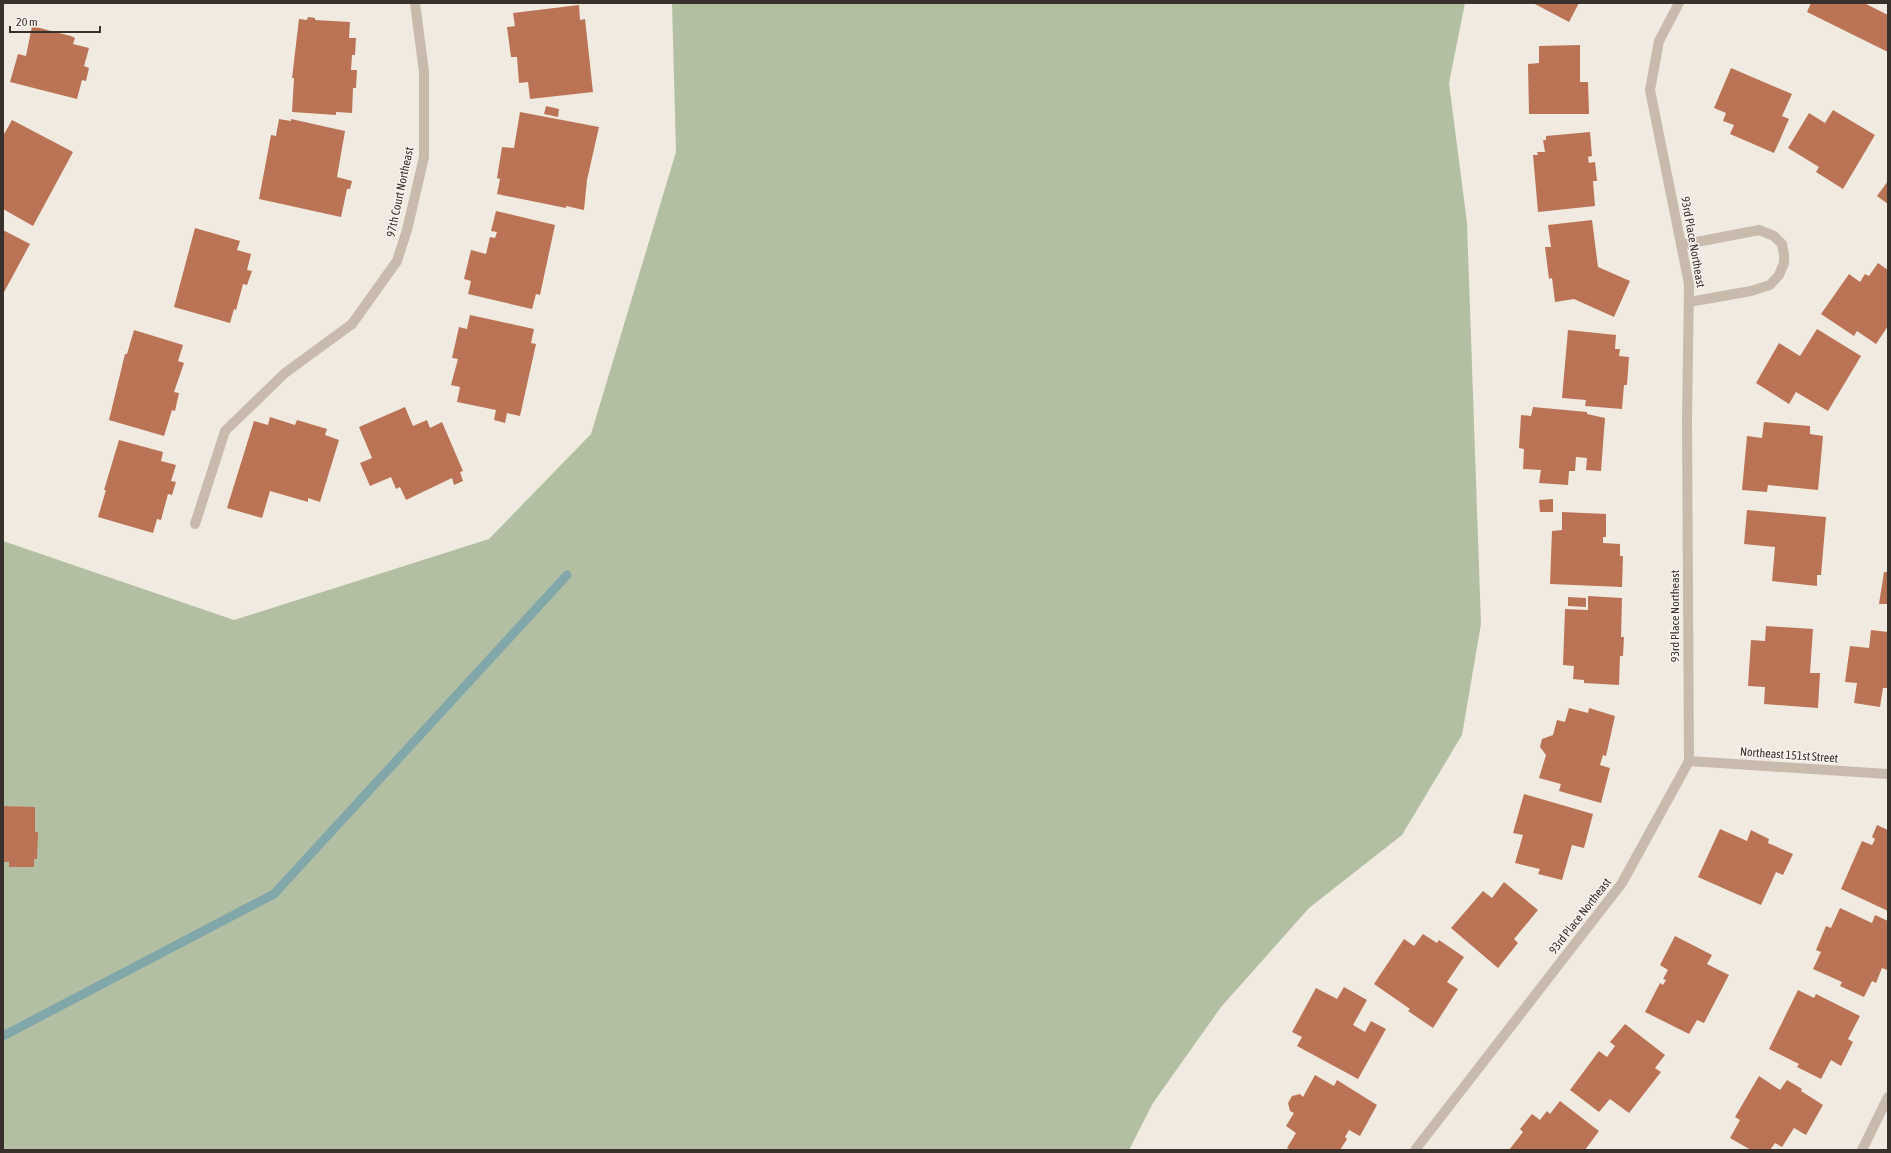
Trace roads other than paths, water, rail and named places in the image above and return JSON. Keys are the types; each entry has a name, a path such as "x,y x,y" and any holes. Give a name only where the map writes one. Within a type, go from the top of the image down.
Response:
{"street":[{"name":"97th Court Northeast","path":"195,524 225,431 285,373 352,324 397,261 407,230 424,157 424,72 415,3"},
{"name":"93rd Place Northeast","path":"1415,1150 1622,883 1689,762 1687,429 1689,284 1650,90 1659,41 1679,3"},
{"path":"1681,245 1759,230 1774,236 1782,244 1784,255 1784,263 1779,275 1770,285 1751,291 1689,302"},
{"name":"Northeast 151st Street","path":"1689,762 1888,774"},
{"path":"1862,1150 1888,1097"}],"waterway":[{"path":"3,1036 274,894 567,575"}]}
